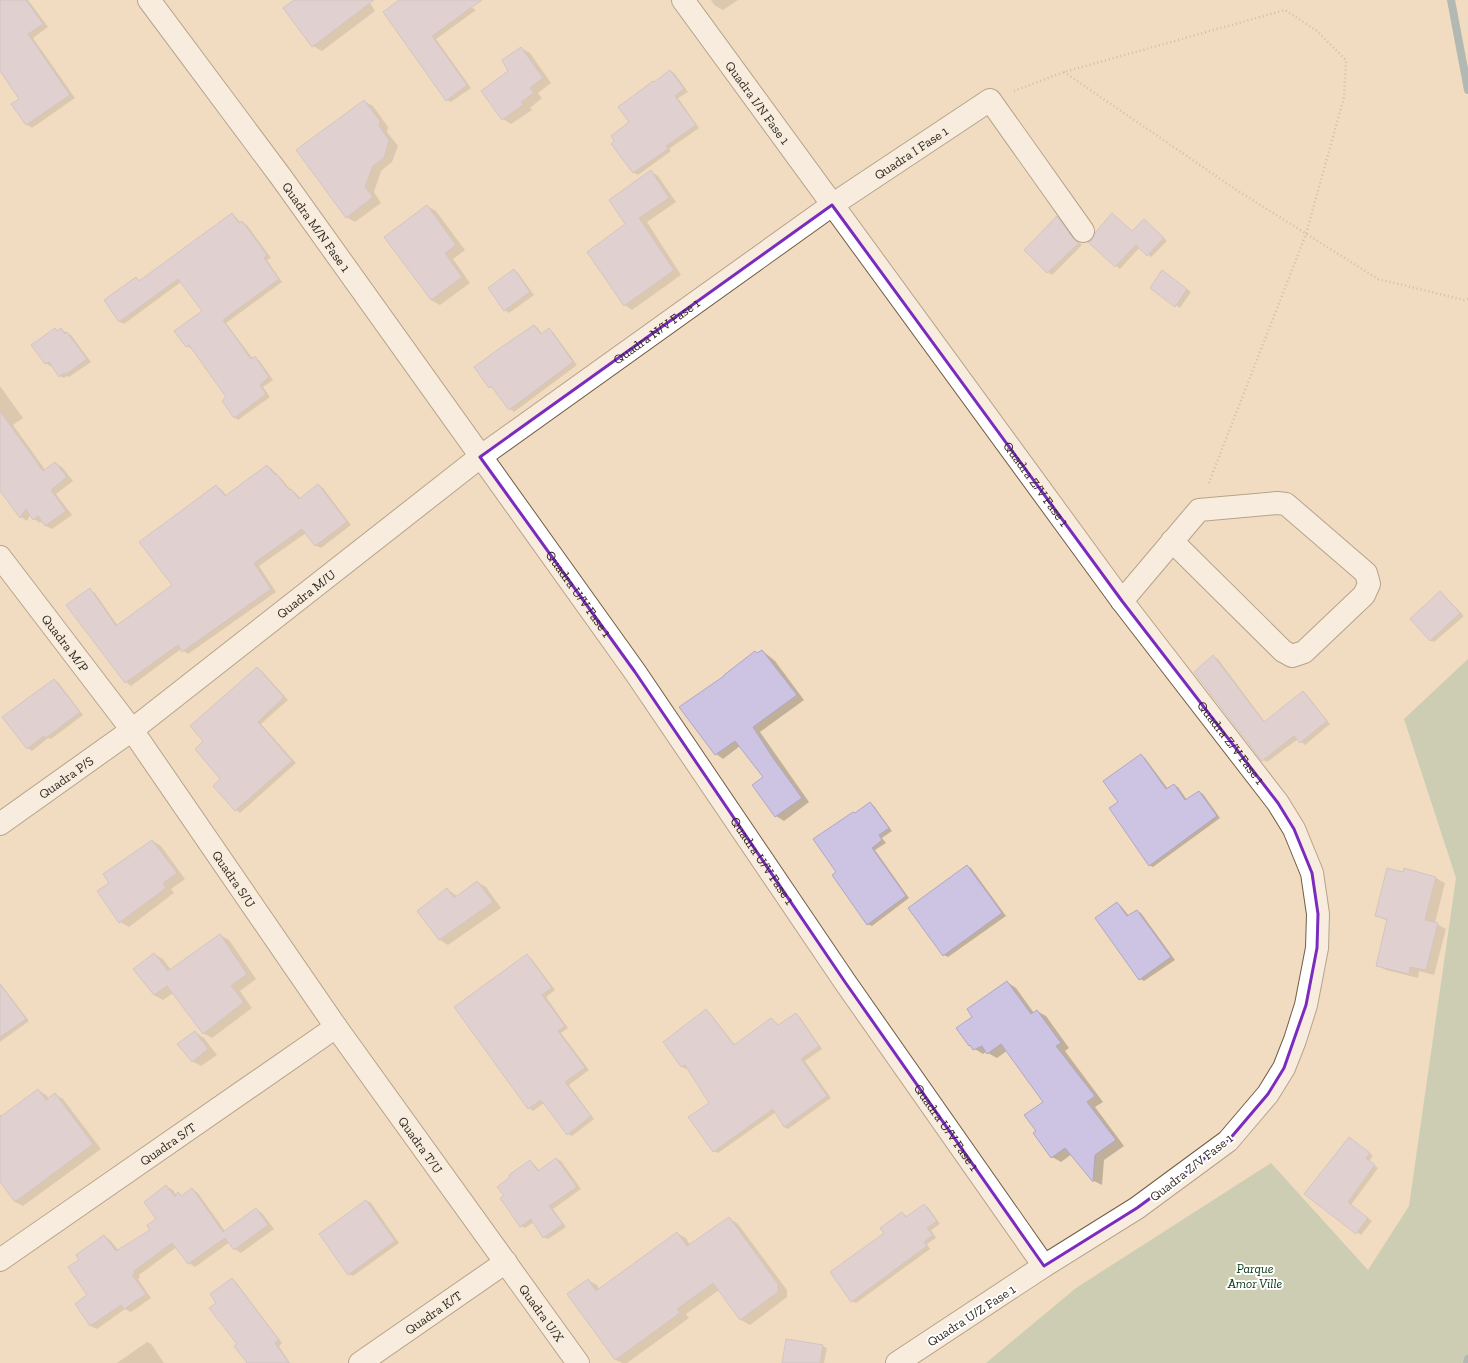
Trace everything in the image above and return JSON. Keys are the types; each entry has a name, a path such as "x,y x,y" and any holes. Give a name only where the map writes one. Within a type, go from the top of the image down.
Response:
{"street":[{"name":"Quadra M/N Fase 1","path":"149,0 280,178 480,457"},
{"name":"Quadra I/N Fase 1","path":"683,0 832,205"},
{"name":"Quadra I Fase 1","path":"832,205 990,100"},
{"path":"990,100 1083,231"},
{"name":"Quadra N/V Fase 1","path":"480,457 832,205"},
{"name":"Quadra Z/V Fase 1","path":"832,205 1122,601 1278,803 1294,829 1312,873 1318,914 1317,948 1306,1005 1284,1068 1268,1094 1228,1141 1137,1208 1044,1266"},
{"name":"Quadra M/U","path":"132,730 480,457"},
{"name":"Quadra U/V Fase 1","path":"480,457 635,672 845,982 1044,1266"},
{"path":"1122,601 1172,541 1199,510 1277,503 1286,504 1366,573 1369,584 1364,594 1304,652 1292,656 1283,651 1172,541"},
{"name":"Quadra M/P","path":"0,556 132,730"},
{"name":"Quadra P/S","path":"0,824 132,730"},
{"name":"Quadra S/U","path":"132,730 336,1027"},
{"name":"Quadra S/T","path":"0,1260 336,1027"},
{"name":"Quadra T/U","path":"336,1027 506,1262"},
{"name":"Quadra K/T","path":"360,1363 506,1262"},
{"name":"Quadra U/X","path":"506,1262 578,1363"},
{"name":"Quadra U/Z Fase 1","path":"897,1363 1044,1266"}],"path":[{"path":"990,100 1064,72 1285,10 1317,31 1346,60 1344,97 1306,234 1199,510"},
{"path":"1064,72 1235,188 1378,279 1464,300 1468,299"}],"highlighted area":[{"path":"832,205 1122,601 1278,803 1294,829 1312,873 1318,914 1317,948 1306,1005 1284,1068 1268,1094 1228,1141 1137,1208 1044,1266 845,982 635,672 480,457"}],"green space":[{"name":"Parque Amor Ville","path":"1468,659 1468,1363 986,1363 1076,1288 1271,1163 1368,1270 1409,1206 1456,878 1404,719"}],"building":[{"path":"0,0 26,0 43,24 28,34 70,95 26,125 11,104 19,99 0,71"},
{"path":"294,0 374,0 312,47 283,8"},
{"path":"399,0 482,0 432,36 467,85 446,101 383,12"},
{"path":"521,47 543,78 530,88 534,93 521,102 524,104 502,120 481,91 508,71 502,60"},
{"path":"670,70 684,89 675,96 696,125 666,146 668,149 633,173 611,144 614,141 611,136 629,122 618,107"},
{"path":"364,100 380,121 379,126 389,140 384,158 373,166 365,187 373,197 346,218 296,150"},
{"path":"651,170 669,198 639,218 674,270 624,306 587,252 625,224 609,200"},
{"path":"427,205 456,245 445,253 462,277 431,300 384,237"},
{"path":"232,213 239,223 242,221 267,255 264,258 279,279 223,320 251,359 255,356 269,377 260,385 266,394 234,418 222,401 226,397 189,345 186,347 174,331 202,311 178,279 119,322 104,300 136,277 139,281"},
{"path":"1112,213 1132,231 1144,219 1164,238 1147,256 1136,245 1115,267 1088,242 1091,241 1095,233"},
{"path":"1057,216 1073,238 1079,243 1047,273 1024,250"},
{"path":"514,269 530,292 504,311 488,288"},
{"path":"1162,270 1187,289 1175,307 1150,288"},
{"path":"534,325 541,334 549,328 573,362 509,410 491,386 489,388 474,367"},
{"path":"55,328 57,331 61,328 65,334 67,332 87,359 65,375 64,373 59,377 49,362 45,364 31,345"},
{"path":"0,411 43,471 55,462 67,477 51,490 66,511 45,526 38,516 33,520 26,509 20,518 0,491"},
{"path":"267,465 299,499 318,484 347,522 315,546 302,529 254,563 271,589 182,652 178,645 125,683 66,605 90,588 116,626 172,585 139,542 216,485 225,496"},
{"path":"1440,591 1460,613 1430,641 1410,619"},
{"path":"762,650 797,695 753,727 802,798 775,817 752,785 763,777 735,741 715,755 679,707 724,676 755,651 757,653"},
{"path":"1213,655 1264,722 1303,691 1327,721 1300,743 1294,736 1262,761 1194,672"},
{"path":"257,667 284,697 258,722 292,761 235,811 213,786 220,779 195,749 203,741 190,726"},
{"path":"54,679 80,712 46,738 44,736 27,749 2,717"},
{"path":"1141,754 1166,789 1174,784 1185,800 1199,791 1217,816 1149,866 1109,808 1118,802 1103,781"},
{"path":"870,802 889,828 879,835 882,840 872,848 906,896 867,925 832,875 836,872 813,839"},
{"path":"152,840 177,873 163,883 166,888 119,923 97,891 109,883 103,874"},
{"path":"967,865 1002,913 943,956 908,908"},
{"path":"1387,868 1403,872 1404,868 1436,877 1425,920 1438,923 1426,970 1410,967 1409,974 1376,966 1387,919 1375,916"},
{"path":"477,881 493,902 439,940 417,911 447,888 454,898"},
{"path":"1117,902 1127,916 1137,910 1171,957 1139,980 1095,918"},
{"path":"220,934 247,974 231,986 244,1002 203,1034 167,986 154,995 133,969 154,953 168,971"},
{"path":"527,954 552,988 542,995 565,1026 558,1031 585,1068 565,1082 591,1116 567,1135 541,1100 528,1109 454,1007"},
{"path":"1007,981 1031,1014 1037,1010 1061,1043 1056,1046 1095,1096 1087,1102 1116,1140 1095,1155 1093,1182 1065,1148 1051,1158 1033,1133 1036,1131 1024,1115 1043,1102 1001,1044 987,1054 982,1046 973,1050 956,1028 972,1017 967,1009"},
{"path":"0,984 26,1019 0,1037"},
{"path":"706,1009 734,1045 771,1018 778,1025 796,1013 819,1046 801,1059 827,1096 784,1127 773,1109 713,1152 688,1117 709,1103 685,1065 681,1067 663,1042"},
{"path":"195,1031 208,1049 192,1062 177,1044"},
{"path":"38,1089 46,1100 55,1093 93,1144 15,1202 0,1182 0,1117"},
{"path":"1349,1137 1370,1153 1366,1158 1375,1165 1348,1202 1368,1218 1356,1234 1304,1194"},
{"path":"556,1158 577,1187 549,1206 563,1224 543,1238 531,1219 520,1227 500,1198 504,1196 497,1187 510,1177 509,1175 530,1160 538,1171"},
{"path":"166,1185 175,1197 178,1192 181,1196 192,1188 223,1232 256,1208 268,1225 234,1250 225,1238 188,1264 172,1243 134,1271 135,1273 132,1275 146,1294 124,1309 121,1305 90,1326 75,1304 87,1295 68,1267 79,1260 76,1255 104,1235 116,1251 150,1230 147,1225 156,1219 144,1202"},
{"path":"366,1200 395,1241 348,1275 319,1234"},
{"path":"924,1204 937,1221 927,1228 933,1235 924,1242 927,1246 851,1302 830,1272 884,1233 880,1228 902,1212 906,1217"},
{"path":"729,1217 778,1284 778,1292 740,1320 713,1283 677,1309 680,1313 615,1360 567,1294 588,1279 596,1291 677,1232 687,1246"},
{"path":"232,1278 279,1340 275,1343 289,1363 247,1363 234,1346 237,1344 209,1308 216,1303 210,1294"},
{"path":"786,1339 823,1345 820,1363 782,1363"}],"waterway":[{"path":"1451,0 1468,90"},
{"path":"1467,1363 1468,1359"}]}
